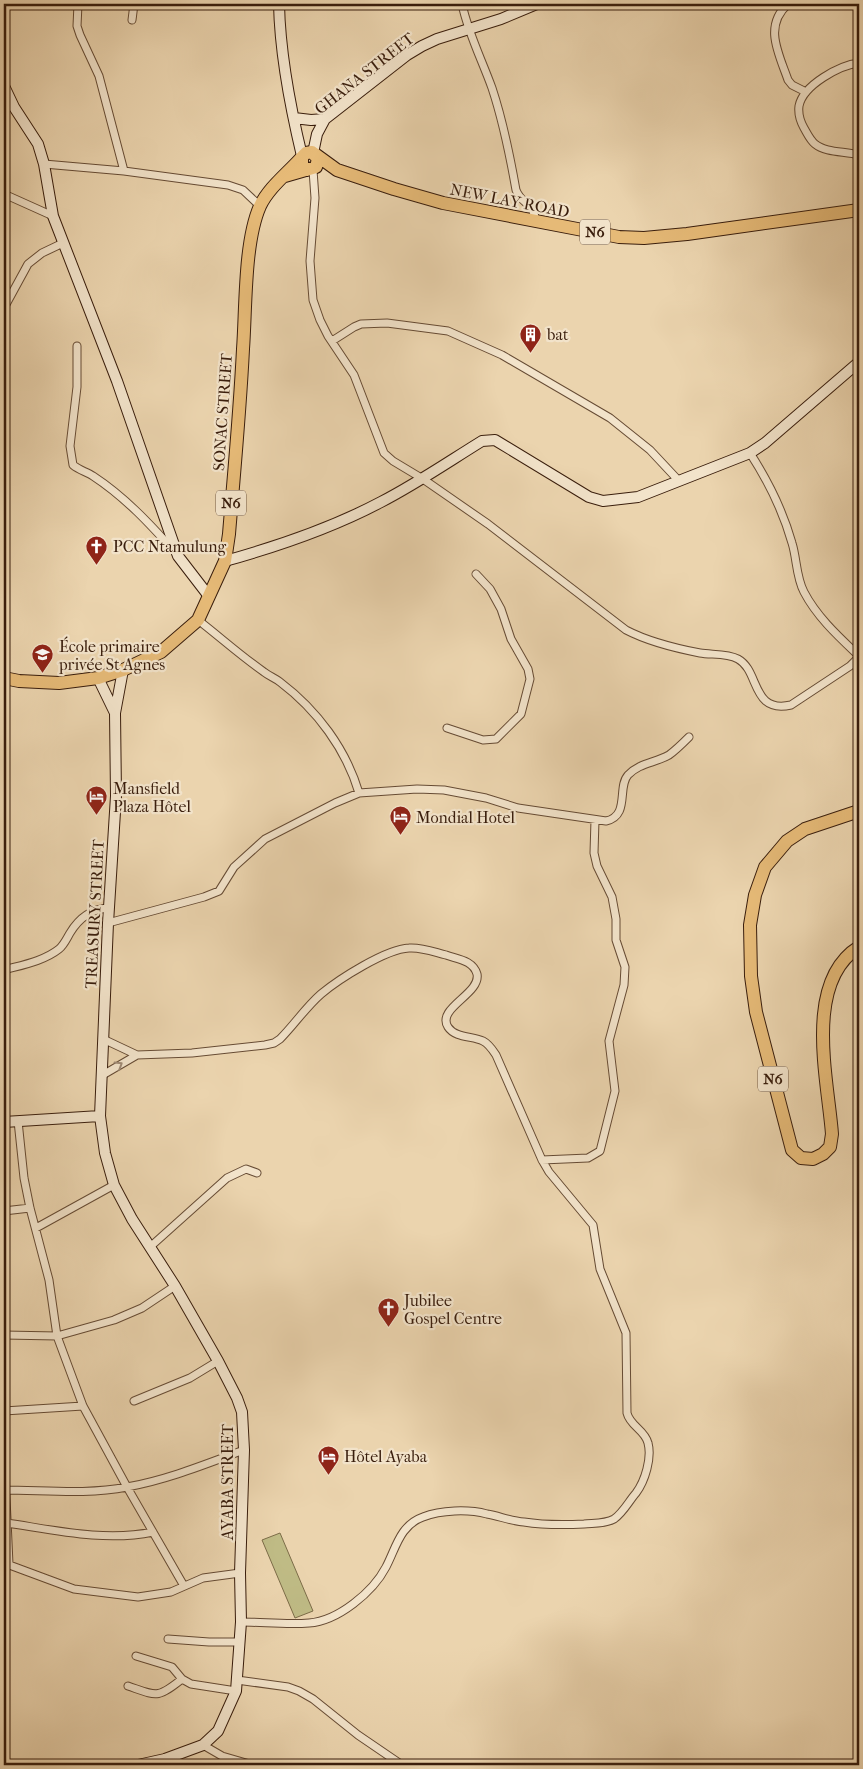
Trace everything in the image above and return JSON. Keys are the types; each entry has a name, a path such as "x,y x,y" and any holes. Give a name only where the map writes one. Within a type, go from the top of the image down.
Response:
{"highway":[{"path":"309,154 319,162 311,170"},
{"name":"N6","path":"283,177 309,154 337,170"},
{"name":"N6","path":"283,177 311,170 337,170"},
{"name":"NEW LAY ROAD","path":"337,170 443,203 619,237 644,238 687,234 859,210"},
{"name":"SONAC STREET","path":"4,678 19,681 59,683 98,678 123,670 161,652 198,620 225,561 230,525 250,252 254,226 260,206 283,177"},
{"name":"N6","path":"859,811 805,829 787,841 765,867 754,902 750,925 750,976 756,1012 792,1150 801,1158 813,1158 823,1154 830,1147 832,1134 823,1052 823,1015 830,986 841,963 859,947"}],"street":[{"path":"78,4 77,26 99,76 124,171"},
{"path":"132,20 134,4"},
{"path":"278,4 282,45 293,115 309,154"},
{"path":"462,4 492,89 517,194 532,207 536,221"},
{"name":"GHANA STREET","path":"309,154 316,134 325,119 407,55 422,46 501,19 537,4"},
{"path":"788,4 780,10 775,24 774,39 788,80 806,92"},
{"path":"859,63 841,68 818,80 806,92 799,106 799,118 814,143 823,149 859,155"},
{"path":"4,86 14,108 38,144 44,164 53,216 117,381 178,556"},
{"path":"4,100 14,108"},
{"path":"293,115 311,120 325,119"},
{"path":"44,164 124,171 228,185 243,190 260,206"},
{"path":"311,170 315,198 310,261 313,300 320,320 362,391 378,442 384,453 488,524 626,630 647,640 676,648 739,659 755,686 769,704 780,707 791,705 850,666 859,657 814,609 803,590 789,533 765,476 750,453"},
{"path":"4,194 53,216"},
{"path":"4,308 28,264 42,253 63,243"},
{"path":"332,341 362,324 387,322 448,331 502,355 610,418 650,450 679,481"},
{"path":"76,346 77,387 70,446 73,465 79,470 92,475 123,498 145,518 208,595"},
{"path":"225,561 322,530 382,502 423,479 482,441 495,440 589,497 603,501 638,497 750,453 765,443 859,362"},
{"path":"447,728 483,740 496,739 521,714 530,679 528,669 510,639 501,609 490,589 476,574"},
{"path":"198,620 264,673 279,681 300,698 342,751 354,775 359,793"},
{"name":"TREASURY STREET","path":"100,1116 108,908 116,796 116,713 123,670"},
{"name":"TREASURY STREET","path":"98,678 116,713"},
{"path":"108,923 204,897 219,891 234,867 265,839 335,802 359,793 417,789 444,790 486,798 518,808 606,821 616,815 621,805 625,779 628,775 643,765 669,754 689,736"},
{"path":"542,1160 588,1158 600,1151 614,1100 615,1084 609,1041 624,985 625,967 616,940 616,919 612,897 597,866 594,853 595,820"},
{"path":"4,970 52,954 61,947 74,926 83,918 91,912 108,908"},
{"path":"103,1039 137,1055 192,1054 274,1043 285,1034 322,993 372,961 393,952 408,948 423,949 467,962 475,968 478,976 475,986 448,1013 446,1019 448,1027 454,1033 483,1041 490,1046 496,1055 542,1160 549,1172 593,1225 600,1269 625,1327 627,1413 632,1423 645,1435 649,1451 646,1472 640,1488 619,1515 603,1523 572,1524 522,1522 477,1512 450,1512 422,1517 403,1531 385,1568 366,1593 348,1608 331,1618 309,1624 241,1622"},
{"path":"101,1076 137,1055"},
{"path":"4,1122 100,1116"},
{"name":"AYABA STREET","path":"100,1116 105,1154 114,1185 132,1219 175,1286 218,1361 242,1412 244,1450 240,1573 241,1622 236,1691 218,1731 203,1745 172,1757 138,1765"},
{"path":"18,1121 24,1178 49,1280 58,1336 83,1406 184,1586"},
{"path":"150,1247 227,1178 246,1169 257,1173"},
{"path":"36,1228 114,1185"},
{"path":"4,1211 30,1208"},
{"path":"4,1335 58,1336 114,1320 142,1308 175,1286"},
{"path":"134,1401 190,1378 218,1361"},
{"path":"4,1412 83,1406"},
{"path":"4,1490 94,1490 127,1487 174,1474 244,1450"},
{"path":"4,1454 6,1563 74,1589 117,1596 138,1597 155,1596 204,1578 240,1573"},
{"path":"6,1522 75,1533 121,1537 153,1532"},
{"path":"168,1639 240,1642"},
{"path":"136,1656 172,1667 182,1679 191,1684 236,1691"},
{"path":"128,1686 153,1695 160,1694 182,1679"},
{"path":"237,1680 288,1687 299,1691 313,1699 358,1735 402,1765"},
{"path":"203,1745 222,1756 252,1765"},
{"path":"264,1765 320,1765"}],"shaded area":[{"path":"280,1533 313,1611 295,1618 262,1540"}],"place":[{"name":"bat","path":"531,353"},
{"name":"PCC Ntamulung","path":"97,565"},
{"name":"École primaire privée St Agnes","path":"43,674"},
{"name":"Mansfield Plaza Hôtel","path":"97,816"},
{"name":"Mondial Hotel","path":"400,836"},
{"name":"Jubilee Gospel Centre","path":"388,1328"},
{"name":"Hôtel Ayaba","path":"328,1475"}]}
